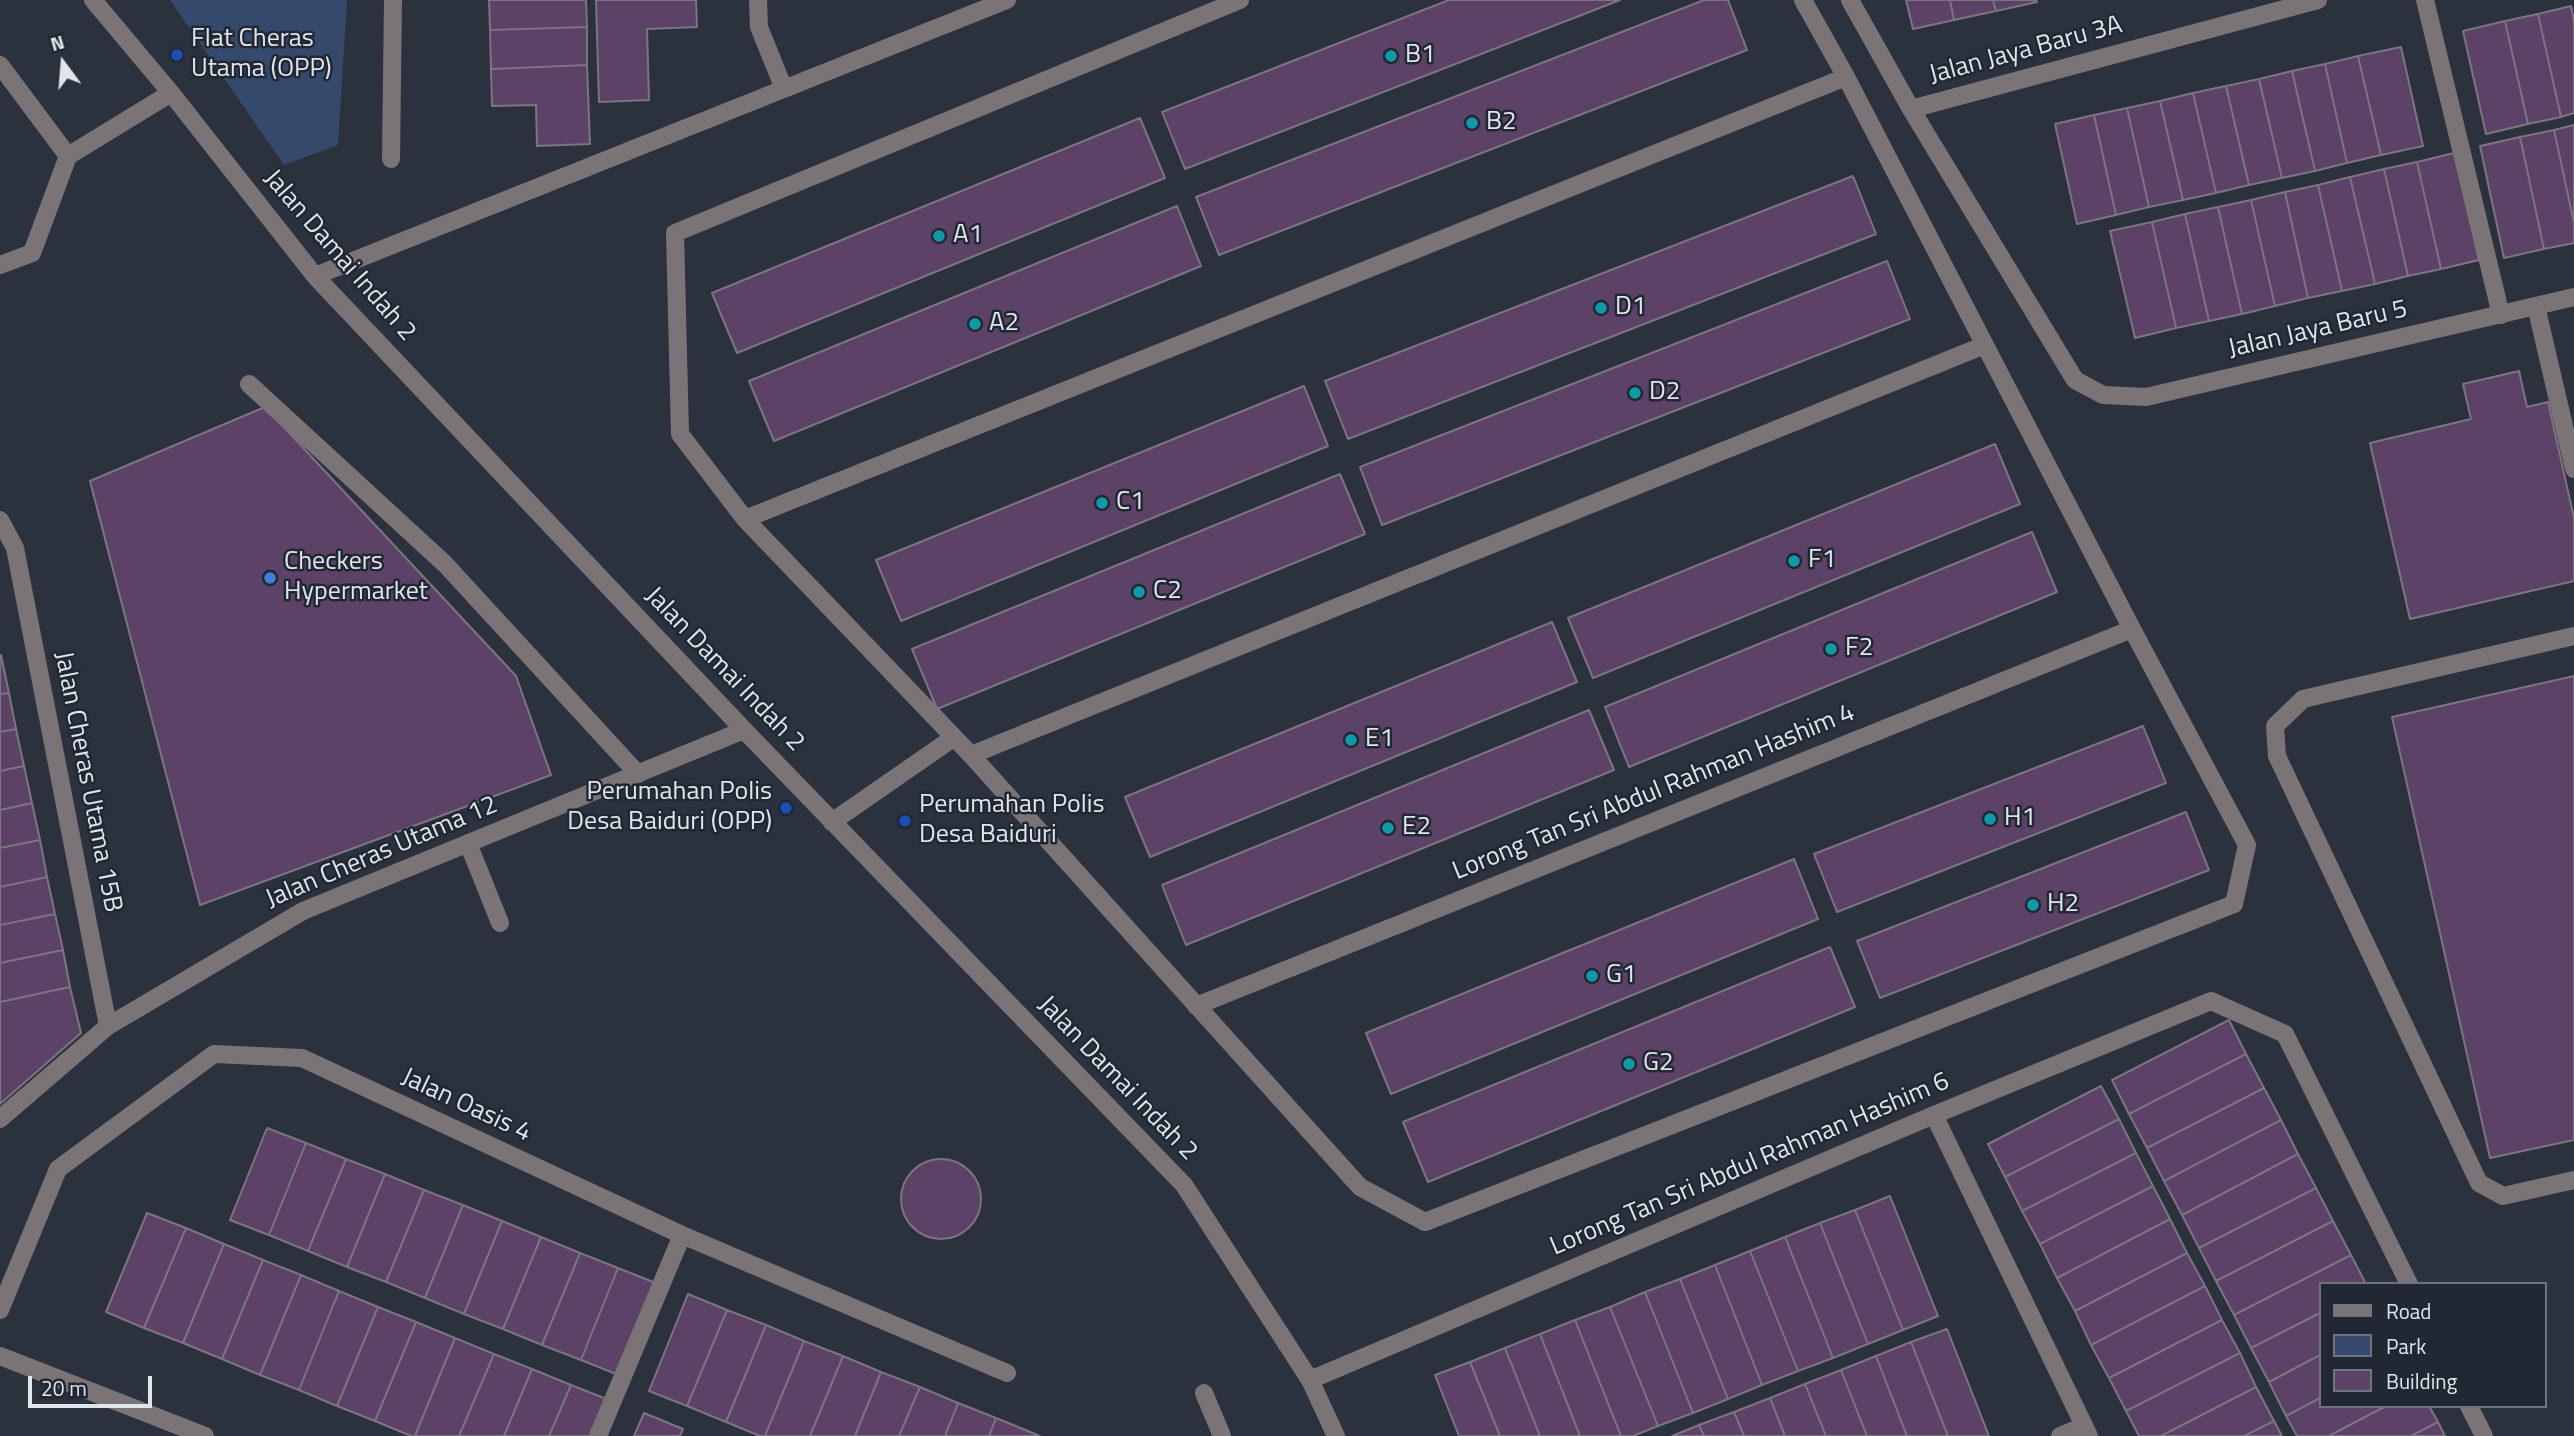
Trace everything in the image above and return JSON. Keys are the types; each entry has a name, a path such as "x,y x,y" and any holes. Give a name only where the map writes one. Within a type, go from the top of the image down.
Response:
{"street":[{"name":"Jalan Damai Indah 2","path":"93,0 171,93 314,275 744,730 1184,1185 1310,1380 1336,1436"},
{"path":"391,159 393,0"},
{"path":"758,0 759,27 784,89"},
{"path":"314,275 1007,0"},
{"path":"1240,0 675,233 680,434 745,519 971,755 1360,1187 1425,1222 2234,904 2247,845 1846,77 1803,0"},
{"path":"1850,0 1911,109"},
{"name":"Jalan Jaya Baru 3A","path":"1911,109 2318,0"},
{"path":"2425,0 2501,315"},
{"path":"0,65 68,156"},
{"path":"745,519 1846,77"},
{"path":"0,265 32,253 68,156 171,93"},
{"name":"Jalan Jaya Baru 5","path":"1911,109 2075,380 2104,395 2146,397 2574,297"},
{"path":"2536,306 2574,469"},
{"path":"971,755 1985,345"},
{"path":"249,384 446,565 638,774"},
{"name":"Jalan Cheras Utama 15B","path":"0,520 15,548 108,1026"},
{"name":"Lorong Tan Sri Abdul Rahman Hashim 4","path":"1196,1006 2132,629"},
{"path":"2574,636 2303,699 2275,726 2277,756 2479,1183 2502,1196 2574,1181"},
{"name":"Jalan Cheras Utama 12","path":"0,1119 108,1026 303,911 744,730"},
{"path":"832,821 953,737"},
{"path":"468,843 500,922"},
{"name":"Lorong Tan Sri Abdul Rahman Hashim 6","path":"1310,1380 1934,1115 2211,1001 2285,1034 2408,1282"},
{"name":"Jalan Oasis 4","path":"0,1310 58,1169 214,1054 302,1058 682,1235 1007,1373"},
{"path":"1934,1115 2087,1431 2060,1436"},
{"path":"598,1436 682,1235"},
{"path":"0,1356 205,1436"},
{"path":"1204,1393 1222,1436"},
{"path":"2470,1408 2484,1436"}],"green space":[{"path":"170,0 347,0 338,145 284,165"}],"building":[{"path":"489,0 586,0 587,27 490,30"},
{"path":"596,0 696,0 697,27 647,29 649,100 599,102"},
{"name":"B1","path":"1449,0 1620,0 1185,169 1162,112"},
{"name":"B2","path":"1704,0 1728,0 1747,50 1219,255 1196,197"},
{"path":"1906,0 1950,0 1954,20 1913,29"},
{"path":"1950,0 1993,0 1996,11 1954,20"},
{"path":"1993,0 2036,0 2037,2 1996,11"},
{"path":"2571,6 2574,20 2574,113 2561,117 2538,14"},
{"path":"2538,14 2561,117 2528,124 2505,21"},
{"path":"2505,21 2528,124 2486,134 2463,31"},
{"path":"587,27 587,65 491,69 490,30"},
{"path":"2401,47 2423,146 2381,155 2358,56"},
{"path":"2358,56 2381,155 2347,163 2325,64"},
{"path":"2325,64 2347,163 2315,171 2292,71"},
{"path":"587,65 590,144 537,146 536,105 492,106 491,69"},
{"path":"2292,71 2315,171 2282,178 2259,79"},
{"path":"2259,79 2282,178 2249,185 2226,86"},
{"path":"2226,86 2249,185 2216,193 2193,93"},
{"path":"2193,93 2216,193 2183,200 2160,101"},
{"path":"2160,101 2183,200 2149,207 2127,108"},
{"path":"2127,108 2149,207 2116,215 2094,115"},
{"path":"2094,115 2116,215 2077,224 2055,124"},
{"name":"A1","path":"1140,118 1165,178 737,353 712,293"},
{"path":"2574,125 2574,223 2554,130"},
{"path":"2554,130 2574,223 2574,243 2544,249 2520,137"},
{"path":"2520,137 2544,249 2504,258 2480,146"},
{"path":"2454,153 2479,260 2441,269 2417,162"},
{"path":"2417,162 2441,269 2408,276 2384,169"},
{"path":"2384,169 2408,276 2375,284 2350,177"},
{"name":"D1","path":"1853,176 1876,234 1348,439 1325,381"},
{"path":"2350,177 2375,284 2342,291 2318,185"},
{"path":"2318,185 2342,291 2308,298 2285,192"},
{"path":"2285,192 2308,298 2275,306 2251,200"},
{"path":"2251,200 2275,306 2242,314 2218,207"},
{"name":"A2","path":"1177,206 1201,266 774,441 749,381"},
{"path":"2218,207 2242,314 2209,321 2185,214"},
{"path":"2185,214 2209,321 2176,328 2152,222"},
{"path":"2152,222 2176,328 2135,338 2110,231"},
{"name":"D2","path":"1887,261 1910,319 1382,525 1360,467"},
{"path":"2519,371 2527,407 2548,402 2574,518 2574,581 2410,619 2370,443 2471,419 2463,384"},
{"name":"C1","path":"1304,386 1328,446 901,621 876,560"},
{"name":"Checkers Hypermarket","path":"265,407 516,676 551,775 200,905 90,481"},
{"name":"F1","path":"1995,444 2020,504 1593,678 1568,618"},
{"name":"C2","path":"1340,474 1365,534 937,709 912,649"},
{"name":"F2","path":"2032,532 2057,592 1629,767 1605,707"},
{"name":"E1","path":"1552,622 1577,682 1150,857 1125,797"},
{"path":"0,656 9,693 0,694"},
{"path":"2574,676 2574,1140 2490,1158 2392,717"},
{"path":"9,693 16,729 0,732 0,694"},
{"name":"E2","path":"1589,710 1614,770 1186,945 1162,885"},
{"name":"H1","path":"2143,726 2166,783 1837,912 1814,854"},
{"path":"16,729 24,766 0,771 0,732"},
{"path":"24,766 32,803 0,810 0,771"},
{"path":"32,803 40,840 0,848 0,810"},
{"name":"H2","path":"2186,812 2209,870 1880,998 1857,941"},
{"path":"40,840 47,877 0,887 0,848"},
{"name":"G1","path":"1794,859 1818,919 1391,1094 1366,1033"},
{"path":"47,877 55,914 0,925 0,887"},
{"path":"55,914 63,950 0,963 0,925"},
{"name":"G2","path":"1830,947 1855,1007 1428,1182 1403,1122"},
{"path":"63,950 70,987 0,1002 0,963"},
{"path":"70,987 81,1033 0,1104 0,1002"},
{"path":"2229,1020 2246,1054 2129,1114 2112,1080"},
{"path":"2246,1054 2264,1088 2147,1148 2129,1114"},
{"path":"2101,1086 2119,1119 2005,1177 1988,1144"},
{"path":"2264,1088 2281,1120 2164,1181 2147,1148"},
{"path":"2119,1119 2136,1153 2022,1211 2005,1177"},
{"path":"2281,1120 2298,1154 2182,1215 2164,1181"},
{"path":"267,1128 306,1143 269,1235 230,1220"},
{"path":"306,1143 346,1159 308,1251 269,1235"},
{"path":"2136,1153 2153,1186 2040,1244 2022,1211"},
{"path":"2298,1154 2316,1188 2199,1248 2182,1215"},
{"path":"346,1159 385,1174 347,1267 308,1251"},
{"path":"941,1159 956,1162 969,1171 978,1184 981,1199 978,1214 969,1227 956,1236 941,1239 926,1236 913,1227 904,1214 901,1199 904,1184 913,1171 926,1162"},
{"path":"385,1174 424,1190 386,1282 347,1267"},
{"path":"2153,1186 2170,1219 2057,1278 2040,1244"},
{"path":"2316,1188 2333,1221 2216,1281 2199,1248"},
{"path":"424,1190 463,1205 425,1298 386,1282"},
{"path":"1890,1196 1938,1316 1903,1330 1855,1210"},
{"path":"463,1205 502,1221 464,1314 425,1298"},
{"path":"1855,1210 1903,1330 1868,1344 1820,1223"},
{"path":"147,1213 186,1228 144,1328 106,1312"},
{"path":"2170,1219 2187,1253 2075,1311 2057,1278"},
{"path":"502,1221 541,1237 503,1329 464,1314"},
{"path":"2333,1221 2351,1255 2234,1315 2216,1281"},
{"path":"1820,1223 1868,1344 1833,1358 1785,1237"},
{"path":"186,1228 224,1244 183,1343 144,1328"},
{"path":"541,1237 580,1253 542,1345 503,1329"},
{"path":"1785,1237 1833,1358 1798,1371 1750,1251"},
{"path":"224,1244 263,1260 222,1359 183,1343"},
{"path":"1750,1251 1798,1371 1762,1385 1715,1265"},
{"path":"580,1253 618,1268 581,1360 542,1345"},
{"path":"2187,1253 2205,1286 2091,1345 2075,1311"},
{"path":"2351,1255 2365,1282 2318,1282 2318,1314 2251,1348 2234,1315"},
{"path":"263,1260 301,1275 260,1375 222,1359"},
{"path":"1715,1265 1762,1385 1728,1399 1680,1279"},
{"path":"618,1268 658,1284 621,1376 581,1360"},
{"path":"301,1275 339,1291 299,1390 260,1375"},
{"path":"1680,1279 1728,1399 1693,1413 1645,1292"},
{"path":"2205,1286 2222,1320 2109,1378 2091,1345"},
{"path":"339,1291 378,1307 337,1406 299,1390"},
{"path":"1645,1292 1693,1413 1658,1426 1610,1307"},
{"path":"688,1294 727,1310 687,1406 649,1391"},
{"path":"378,1307 416,1322 375,1421 337,1406"},
{"path":"1610,1307 1658,1426 1633,1436 1621,1436 1575,1320"},
{"path":"727,1310 766,1325 726,1422 687,1406"},
{"path":"2318,1314 2318,1356 2269,1382 2251,1348"},
{"path":"1575,1320 1621,1436 1580,1436 1540,1334"},
{"path":"2222,1320 2240,1353 2126,1411 2109,1378"},
{"path":"416,1322 455,1338 415,1436 411,1436 375,1421"},
{"path":"766,1325 804,1341 765,1436 760,1436 726,1422"},
{"path":"1947,1329 1989,1436 1948,1436 1911,1342"},
{"path":"1540,1334 1580,1436 1540,1436 1505,1348"},
{"path":"455,1338 494,1354 459,1436 415,1436"},
{"path":"804,1341 843,1356 810,1436 765,1436"},
{"path":"1911,1342 1948,1436 1907,1436 1876,1356"},
{"path":"1505,1348 1540,1436 1500,1436 1470,1362"},
{"path":"2240,1353 2256,1387 2161,1436 2139,1436 2126,1411"},
{"path":"494,1354 532,1369 504,1436 459,1436"},
{"path":"843,1356 881,1372 855,1436 810,1436"},
{"path":"1876,1356 1907,1436 1867,1436 1841,1370"},
{"path":"2318,1356 2318,1399 2286,1416 2269,1382"},
{"path":"1470,1362 1500,1436 1459,1436 1435,1375"},
{"path":"532,1369 571,1385 549,1436 504,1436"},
{"path":"1841,1370 1867,1436 1826,1436 1805,1384"},
{"path":"881,1372 920,1387 899,1436 855,1436"},
{"path":"1805,1384 1826,1436 1785,1436 1770,1398"},
{"path":"571,1385 609,1400 594,1436 549,1436"},
{"path":"920,1387 958,1403 945,1436 899,1436"},
{"path":"2256,1387 2274,1421 2244,1436 2161,1436"},
{"path":"1770,1398 1785,1436 1744,1436 1734,1412"},
{"path":"2318,1399 2318,1408 2382,1408 2329,1436 2297,1436 2286,1416"},
{"path":"958,1403 996,1418 989,1436 945,1436"},
{"path":"2382,1408 2430,1408 2438,1422 2411,1436 2329,1436"},
{"path":"1734,1412 1744,1436 1704,1436 1699,1425"},
{"path":"644,1413 683,1429 680,1436 634,1436"},
{"path":"996,1418 1040,1436 989,1436"},
{"path":"2274,1421 2282,1436 2244,1436"},
{"path":"2438,1422 2445,1436 2411,1436"},
{"path":"1699,1425 1704,1436 1672,1436"}],"place":[{"name":"Flat Cheras Utama (OPP)","path":"177,55"},
{"name":"B1","path":"1391,56"},
{"name":"B2","path":"1472,123"},
{"name":"A1","path":"939,236"},
{"name":"D1","path":"1601,308"},
{"name":"A2","path":"975,324"},
{"name":"D2","path":"1635,393"},
{"name":"C1","path":"1102,503"},
{"name":"F1","path":"1794,561"},
{"name":"Checkers Hypermarket","path":"270,578"},
{"name":"C2","path":"1139,592"},
{"name":"F2","path":"1831,649"},
{"name":"E1","path":"1351,740"},
{"name":"Perumahan Polis Desa Baiduri (OPP)","path":"786,808"},
{"name":"H1","path":"1990,819"},
{"name":"Perumahan Polis Desa Baiduri","path":"905,821"},
{"name":"E2","path":"1388,828"},
{"name":"H2","path":"2033,905"},
{"name":"G1","path":"1592,976"},
{"name":"G2","path":"1629,1064"}]}
